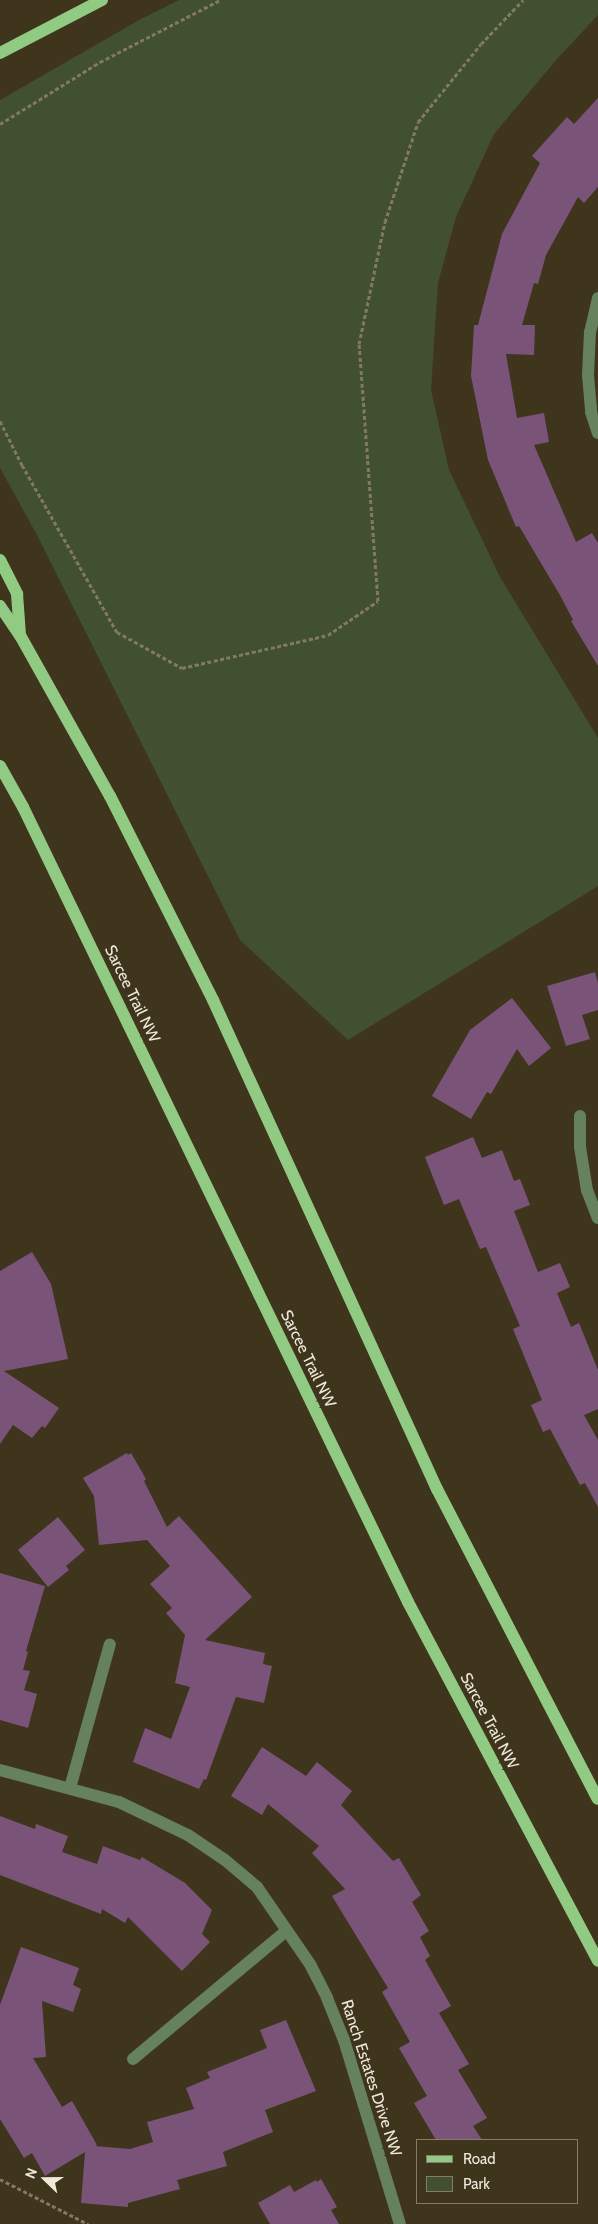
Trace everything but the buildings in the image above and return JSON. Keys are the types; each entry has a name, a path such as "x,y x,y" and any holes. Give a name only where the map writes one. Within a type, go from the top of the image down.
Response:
{"main road":[{"path":"0,53 102,0"},
{"path":"0,560 17,594 20,637"},
{"path":"0,606 20,637 110,796 204,982 437,1489 598,1799"},
{"name":"Sarcee Trail NW","path":"0,766 23,807 408,1602 598,1961"}],"street":[{"path":"598,298 590,332 588,375 591,412 598,433"},
{"path":"580,1116 580,1147 587,1190 598,1218"},
{"path":"70,1788 110,1644"},
{"name":"Ranch Estates Drive NW","path":"0,1770 119,1802 188,1835 225,1860 257,1887 310,1964 334,2015 400,2224"},
{"path":"133,2059 286,1931"}],"path":[{"path":"0,124 100,62 220,0"},
{"path":"0,421 22,465 117,632 182,668 328,635 378,601 359,344 385,222 418,122 480,44 523,0"},
{"path":"0,2179 88,2224"}],"green space":[{"path":"179,0 598,0 598,15 557,59 494,134 456,217 438,283 431,390 449,470 500,577 598,738 598,886 348,1040 240,940 37,535 0,468 0,100 141,19"}]}
